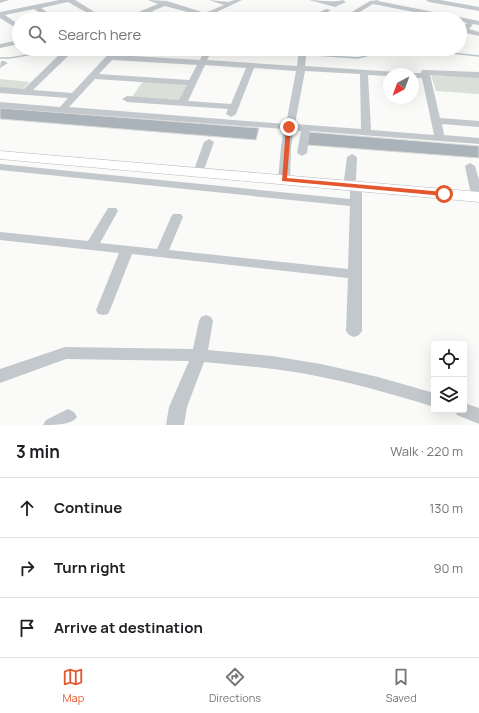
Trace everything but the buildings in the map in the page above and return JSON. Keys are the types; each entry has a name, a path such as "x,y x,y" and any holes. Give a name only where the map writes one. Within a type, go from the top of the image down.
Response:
{"main road":[{"path":"0,149 200,167 353,183 478,192"},
{"path":"0,155 279,176"}],"street":[{"path":"0,1 6,0"},
{"path":"13,12 69,0 90,12"},
{"path":"151,0 195,12"},
{"path":"144,12 173,0"},
{"path":"212,0 230,4"},
{"path":"213,12 239,0"},
{"path":"312,0 334,5 374,1 423,12"},
{"path":"334,0 354,4"},
{"path":"412,10 429,0 479,9"},
{"path":"352,12 354,4"},
{"path":"35,7 43,12"},
{"path":"324,12 328,10"},
{"path":"0,15 12,12"},
{"path":"0,15 12,23"},
{"path":"467,28 475,22"},
{"path":"467,33 479,34"},
{"path":"0,46 12,43"},
{"path":"26,92 63,56"},
{"path":"154,60 156,56"},
{"path":"182,103 206,56"},
{"path":"279,176 286,147 302,56"},
{"path":"62,110 109,57 251,65 302,63 383,73"},
{"path":"228,122 251,65"},
{"path":"364,72 366,132"},
{"path":"440,138 425,72 479,75"},
{"path":"419,75 426,76"},
{"path":"92,76 182,103 234,107"},
{"path":"117,114 134,89 191,83"},
{"path":"0,90 75,96"},
{"path":"0,105 479,141"},
{"path":"436,121 479,124"},
{"path":"302,153 306,128"},
{"path":"200,167 208,142"},
{"path":"352,157 353,183 356,203 354,331"},
{"path":"470,166 478,192"},
{"path":"0,167 356,203"},
{"path":"92,246 112,211"},
{"path":"161,253 177,217"},
{"path":"0,236 354,274"},
{"path":"103,310 127,250"},
{"path":"175,425 178,407 199,355 206,321"},
{"path":"0,376 65,354 199,355 285,364 373,383 431,399"},
{"path":"467,412 479,416"},
{"path":"52,425 68,416"}],"shaded area":[{"path":"431,75 479,77 479,94 436,91"},
{"path":"0,79 30,82 22,90 0,88"},
{"path":"143,81 188,84 179,101 132,97"}],"waterway":[{"path":"467,55 479,56"},
{"path":"0,58 22,56"},
{"path":"329,56 358,58 366,56"}],"route":[{"path":"289,127 284,180 444,194"}]}
